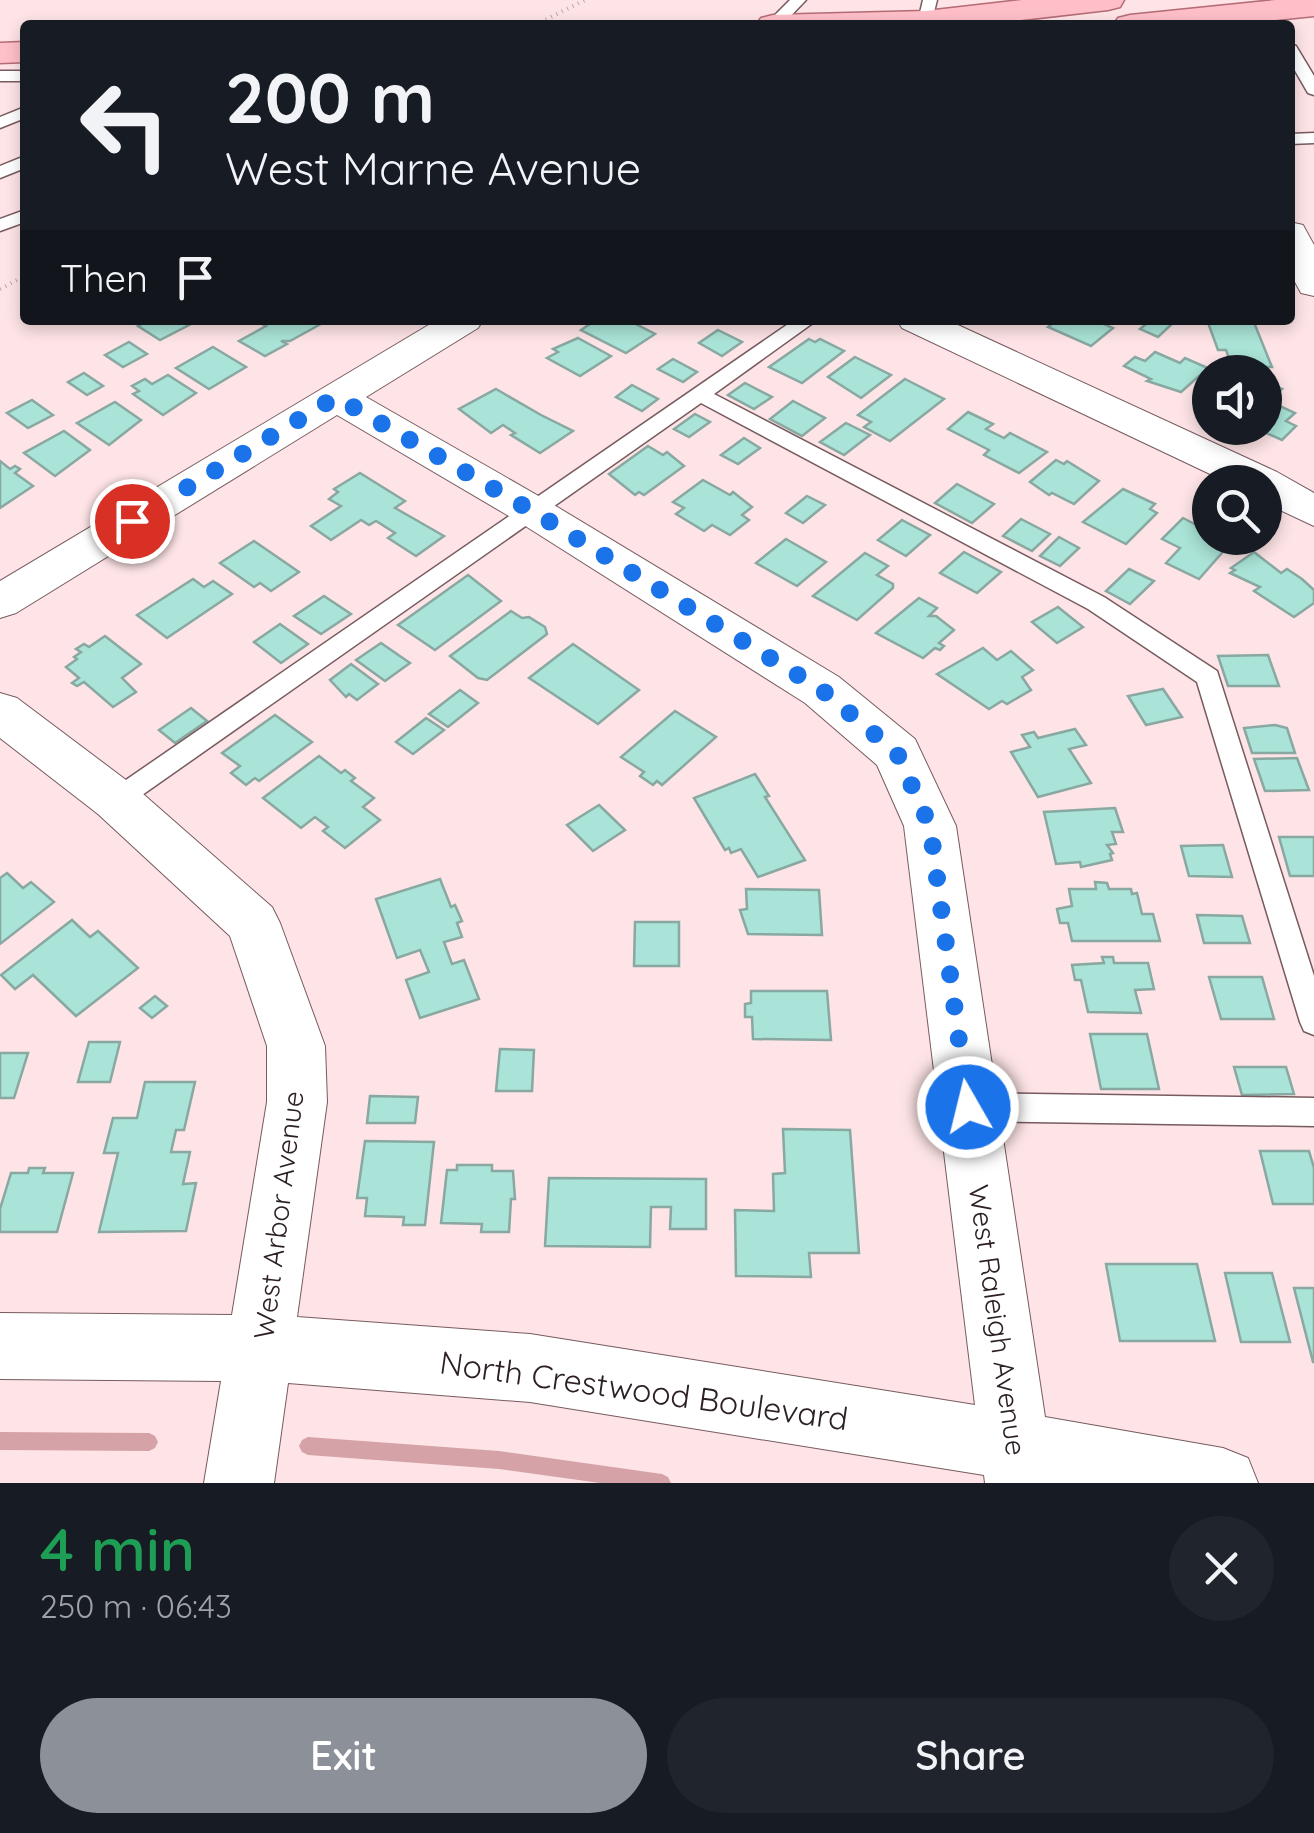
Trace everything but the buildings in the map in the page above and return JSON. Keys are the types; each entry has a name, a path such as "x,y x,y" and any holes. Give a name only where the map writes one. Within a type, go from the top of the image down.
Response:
{"main road":[{"path":"850,20 1108,0"},
{"path":"1208,20 1314,6"}],"street":[{"path":"1295,244 1314,285"},
{"path":"0,602 456,325"},
{"path":"927,325 1287,492"},
{"name":"West Raleigh Avenue","path":"336,397 534,512 822,690 897,753 930,826 1018,1466"},
{"name":"West Arbor Avenue","path":"0,710 116,800 253,923 296,1046 296,1102 239,1483"},
{"name":"North Crestwood Boulevard","path":"0,1346 261,1348 530,1368 810,1410 1018,1466 1223,1483"}],"lane":[{"path":"778,20 799,0"},
{"path":"1295,58 1314,90"},
{"path":"116,800 800,325"},
{"path":"700,395 1096,603 1208,677 1314,1022"},
{"path":"968,1107 1314,1112"}],"path":[{"path":"544,20 585,0"}],"waterway":[{"path":"0,1441 149,1442"},
{"path":"308,1446 499,1460 662,1483"}],"route":[{"path":"132,521 336,397 534,512 822,690 897,753 930,826 968,1107"}]}
